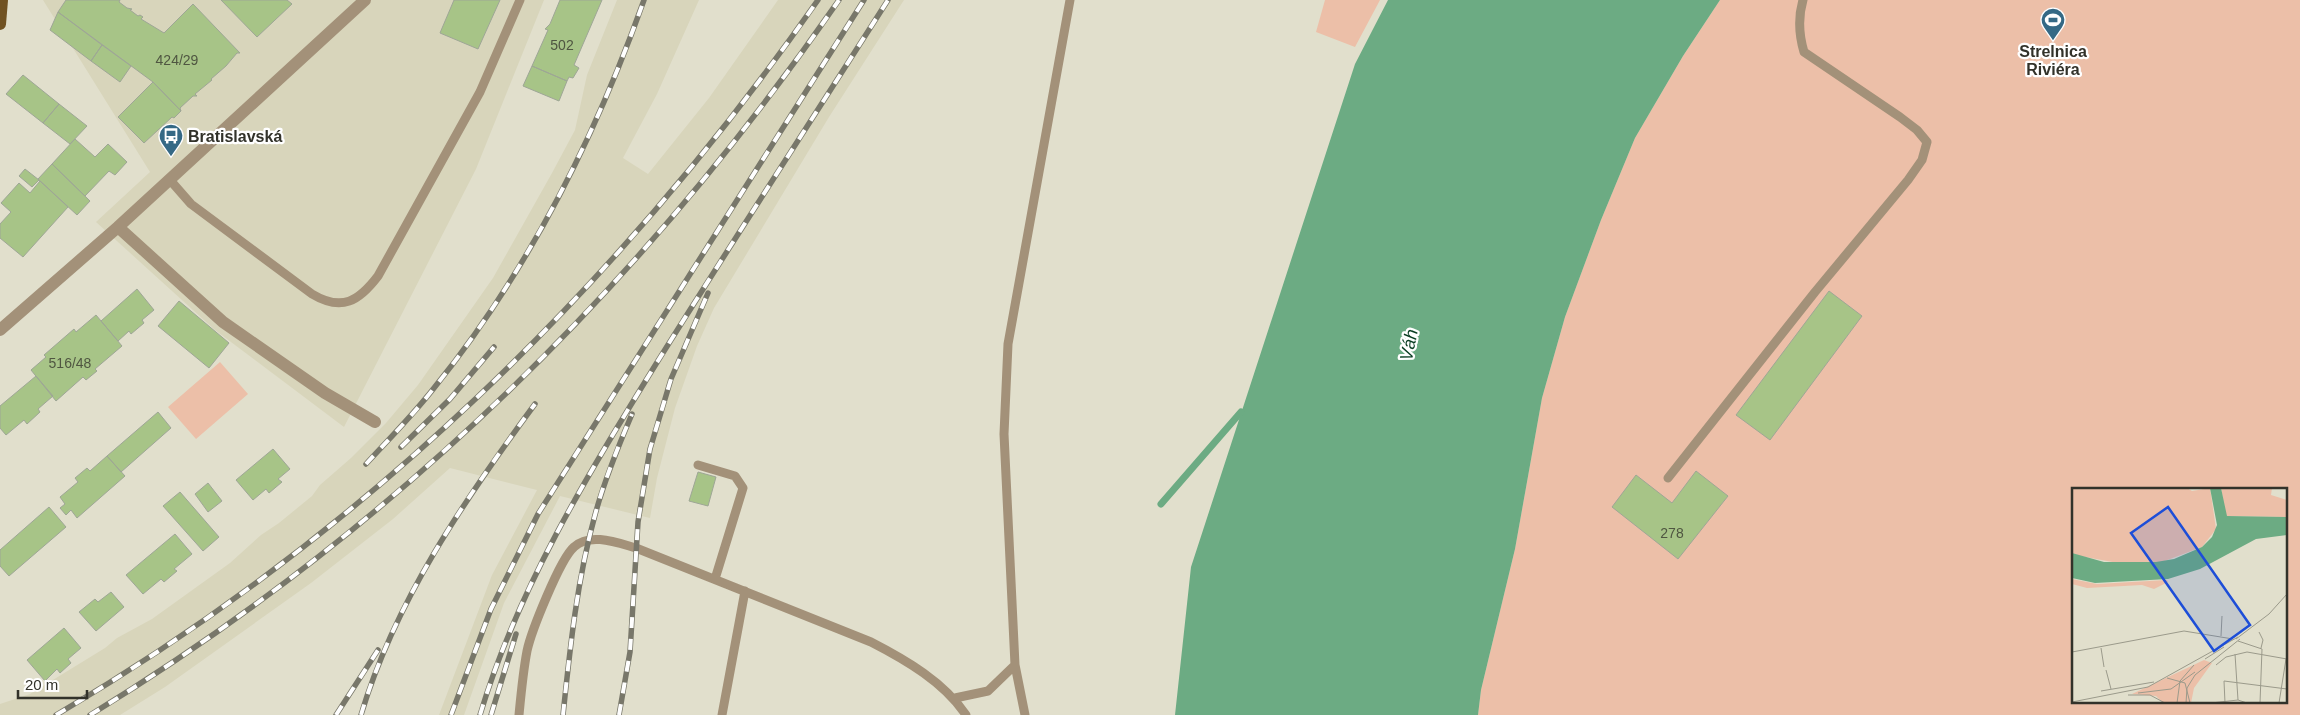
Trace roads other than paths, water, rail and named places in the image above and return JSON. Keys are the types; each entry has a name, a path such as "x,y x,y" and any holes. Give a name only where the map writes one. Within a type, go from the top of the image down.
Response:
{"main road":[{"path":"0,24 2,0"}],"street":[{"path":"0,330 170,180 365,0"},
{"path":"118,227 223,322 325,393 375,422"}],"lane":[{"path":"170,180 191,204 321,300 345,303 357,299 378,276 480,92 520,0"},
{"path":"1025,715 1016,665 1004,434 1008,344 1070,0"},
{"path":"1668,478 1815,292 1908,180 1922,160 1927,142 1917,130 1804,52 1800,38 1800,10 1803,0"},
{"path":"698,465 735,476 743,488 715,579"},
{"path":"519,715 527,649 558,570 574,546 588,540 609,540 715,579 871,642 899,657 955,698 966,715"},
{"path":"722,715 745,591"},
{"path":"955,698 988,691 1016,665"}],"water":[{"name":"Váh","path":"1388,0 1720,0 1683,56 1635,138 1601,220 1565,317 1542,398 1515,549 1481,690 1478,715 1175,715 1191,567 1355,64"}],"waterway":[{"path":"1161,504 1241,412"}],"railway":[{"path":"366,464 434,388 499,299 528,252 580,153 625,52 644,0"},
{"path":"56,715 168,645 275,568 378,486 476,399 569,306 657,208 740,106 818,0"},
{"path":"90,715 200,644 305,567 406,485 502,397 593,305 680,208 762,106 839,0"},
{"path":"451,715 491,609 538,514 864,0"},
{"path":"480,715 514,622 556,534 580,491 685,318 888,0"},
{"path":"619,715 630,652 638,522 650,449 671,379 708,293"},
{"path":"401,447 450,399 494,347"},
{"path":"361,715 375,673 393,632 434,552 483,477 535,404"},
{"path":"563,715 568,665 583,564 607,477 632,414"},
{"path":"491,715 516,634"},
{"path":"336,715 378,650"}],"place":[{"name":"Strelnica Riviéra","path":"2053,41"},
{"name":"Bratislavská","path":"171,157"}]}
